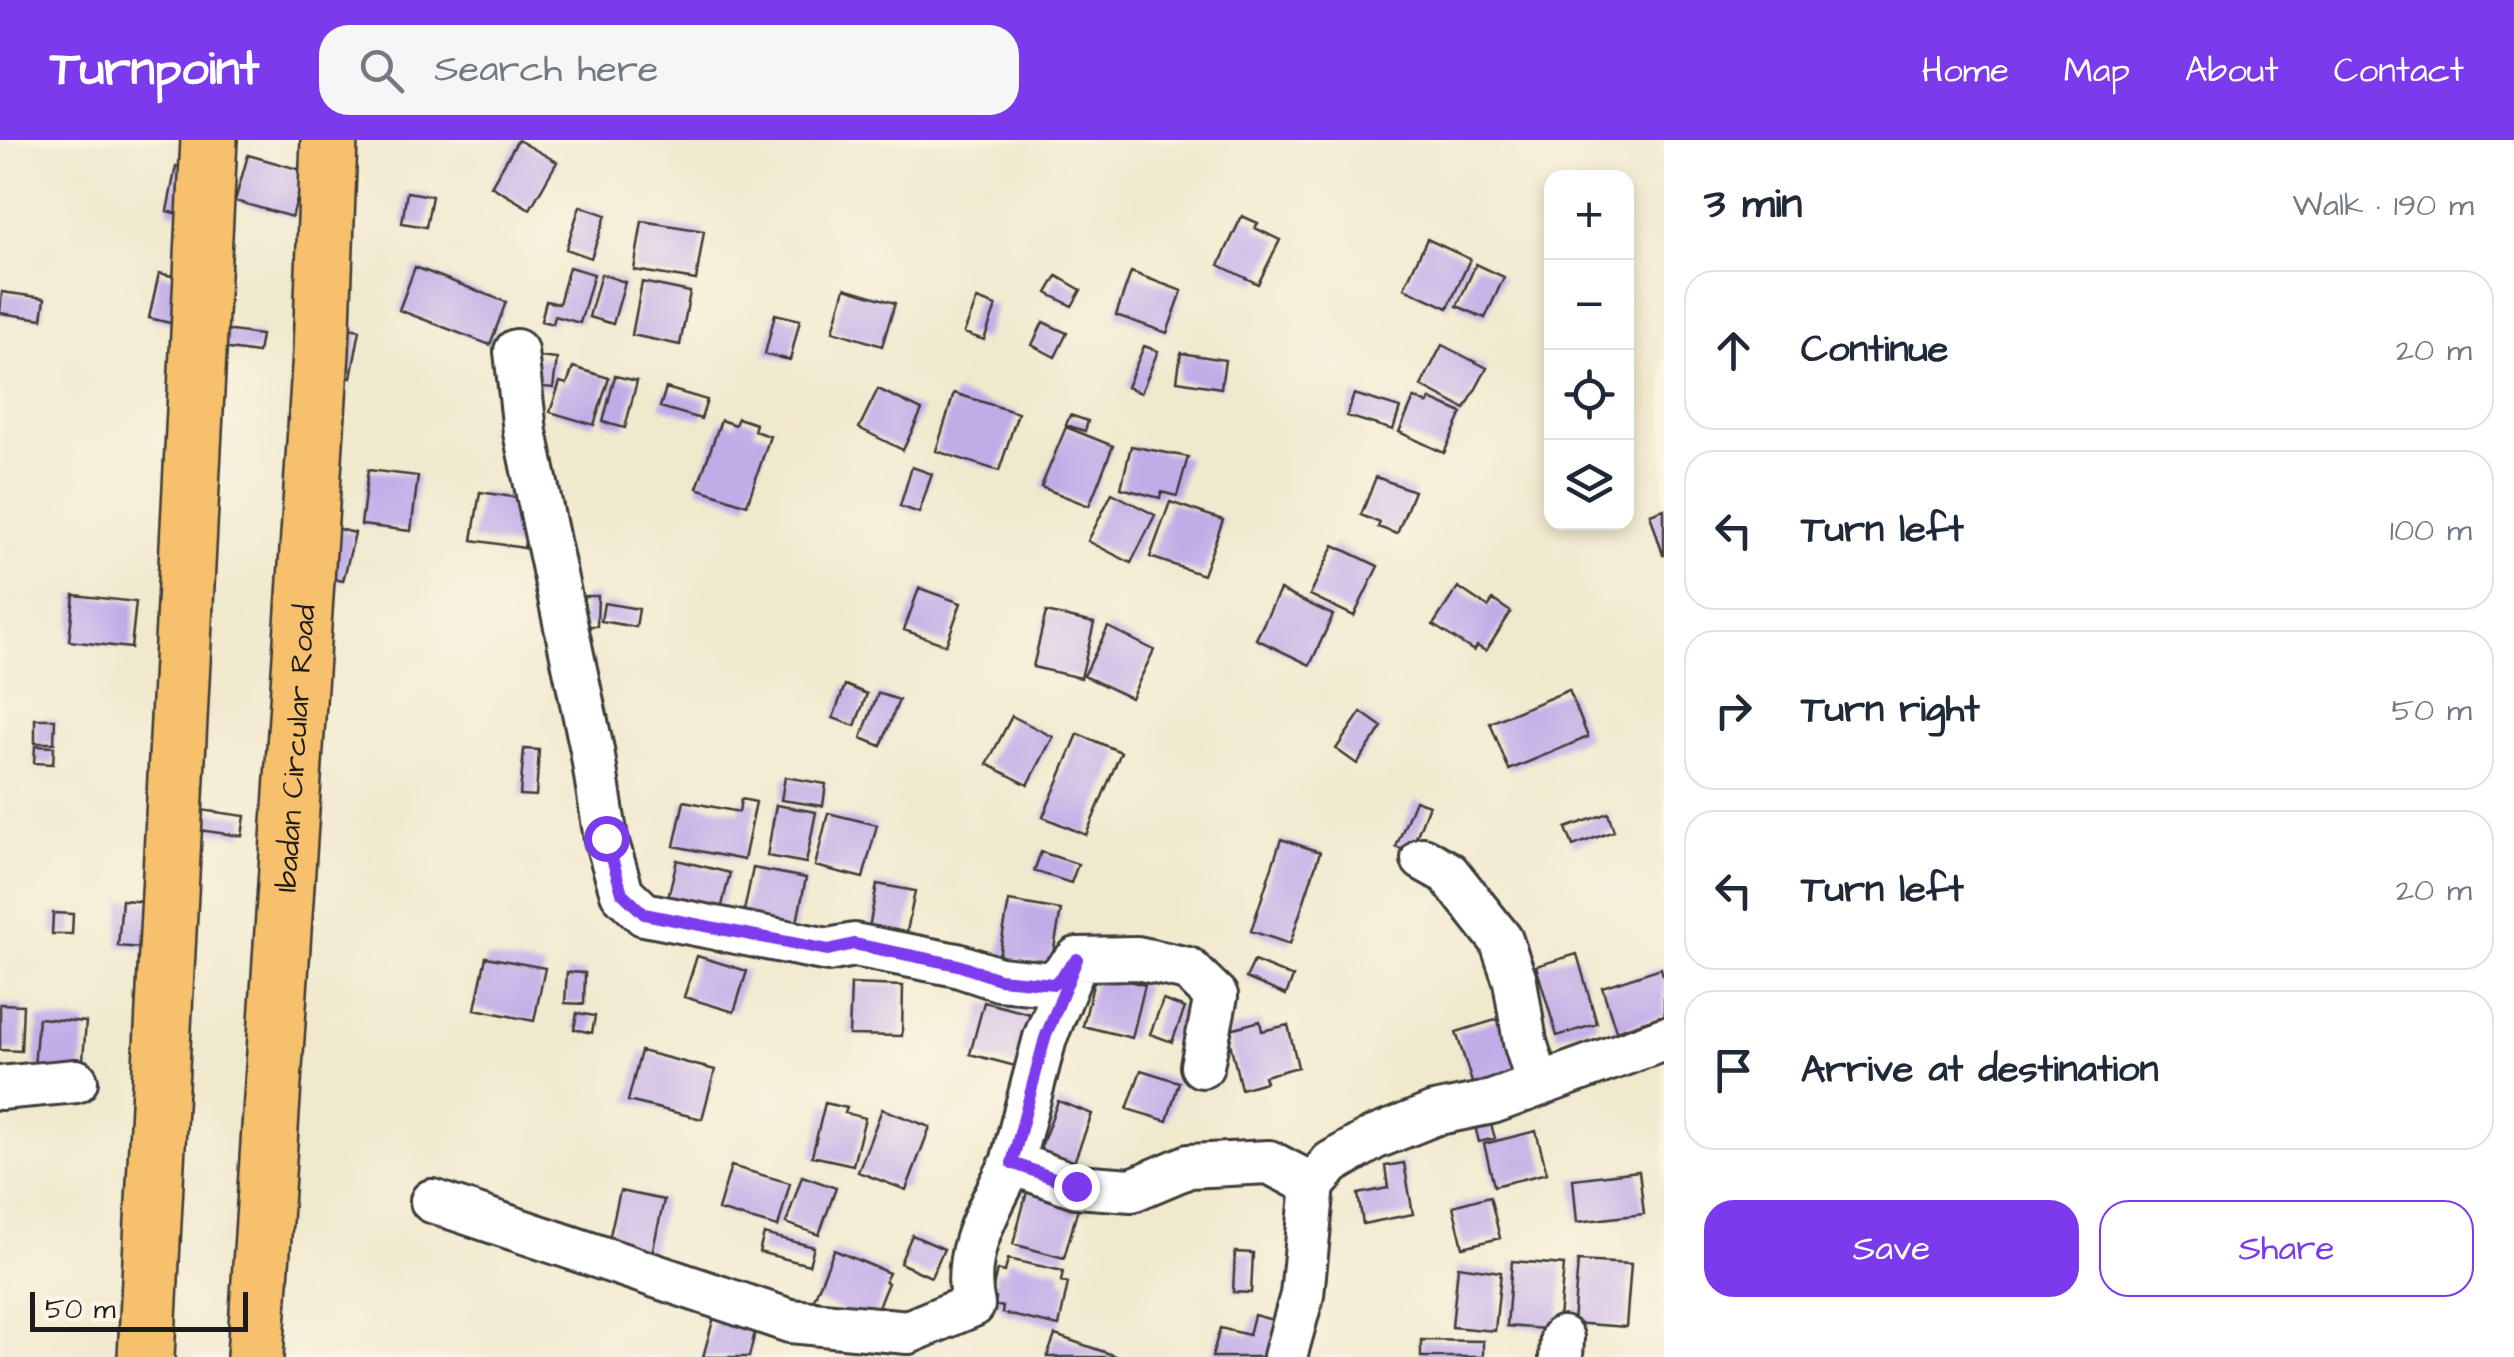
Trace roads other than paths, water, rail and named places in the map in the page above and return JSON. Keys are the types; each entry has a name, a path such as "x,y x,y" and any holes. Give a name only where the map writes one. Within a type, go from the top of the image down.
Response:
{"highway":[{"path":"146,1357 209,140"},
{"name":"Ibadan Circular Road","path":"255,1357 321,352 330,140"}],"street":[{"path":"516,351 529,450 592,750 606,838 622,893 644,914 828,950 854,944 958,965 999,979 1054,984 1077,959 1137,958 1188,968 1216,996 1202,1066"},
{"path":"1422,859 1448,873 1501,940 1515,981 1525,1042 1538,1084"},
{"path":"432,1201 790,1321 908,1332 973,1305 967,1278 980,1225 1012,1163 1045,1038 1077,959"},
{"path":"1285,1357 1302,1294 1311,1230 1312,1185 1332,1162 1374,1138 1434,1114 1492,1102 1664,1040"},
{"path":"0,1088 76,1081"},
{"path":"1012,1163 1076,1186 1132,1190 1189,1166 1269,1162 1312,1185"}]}
